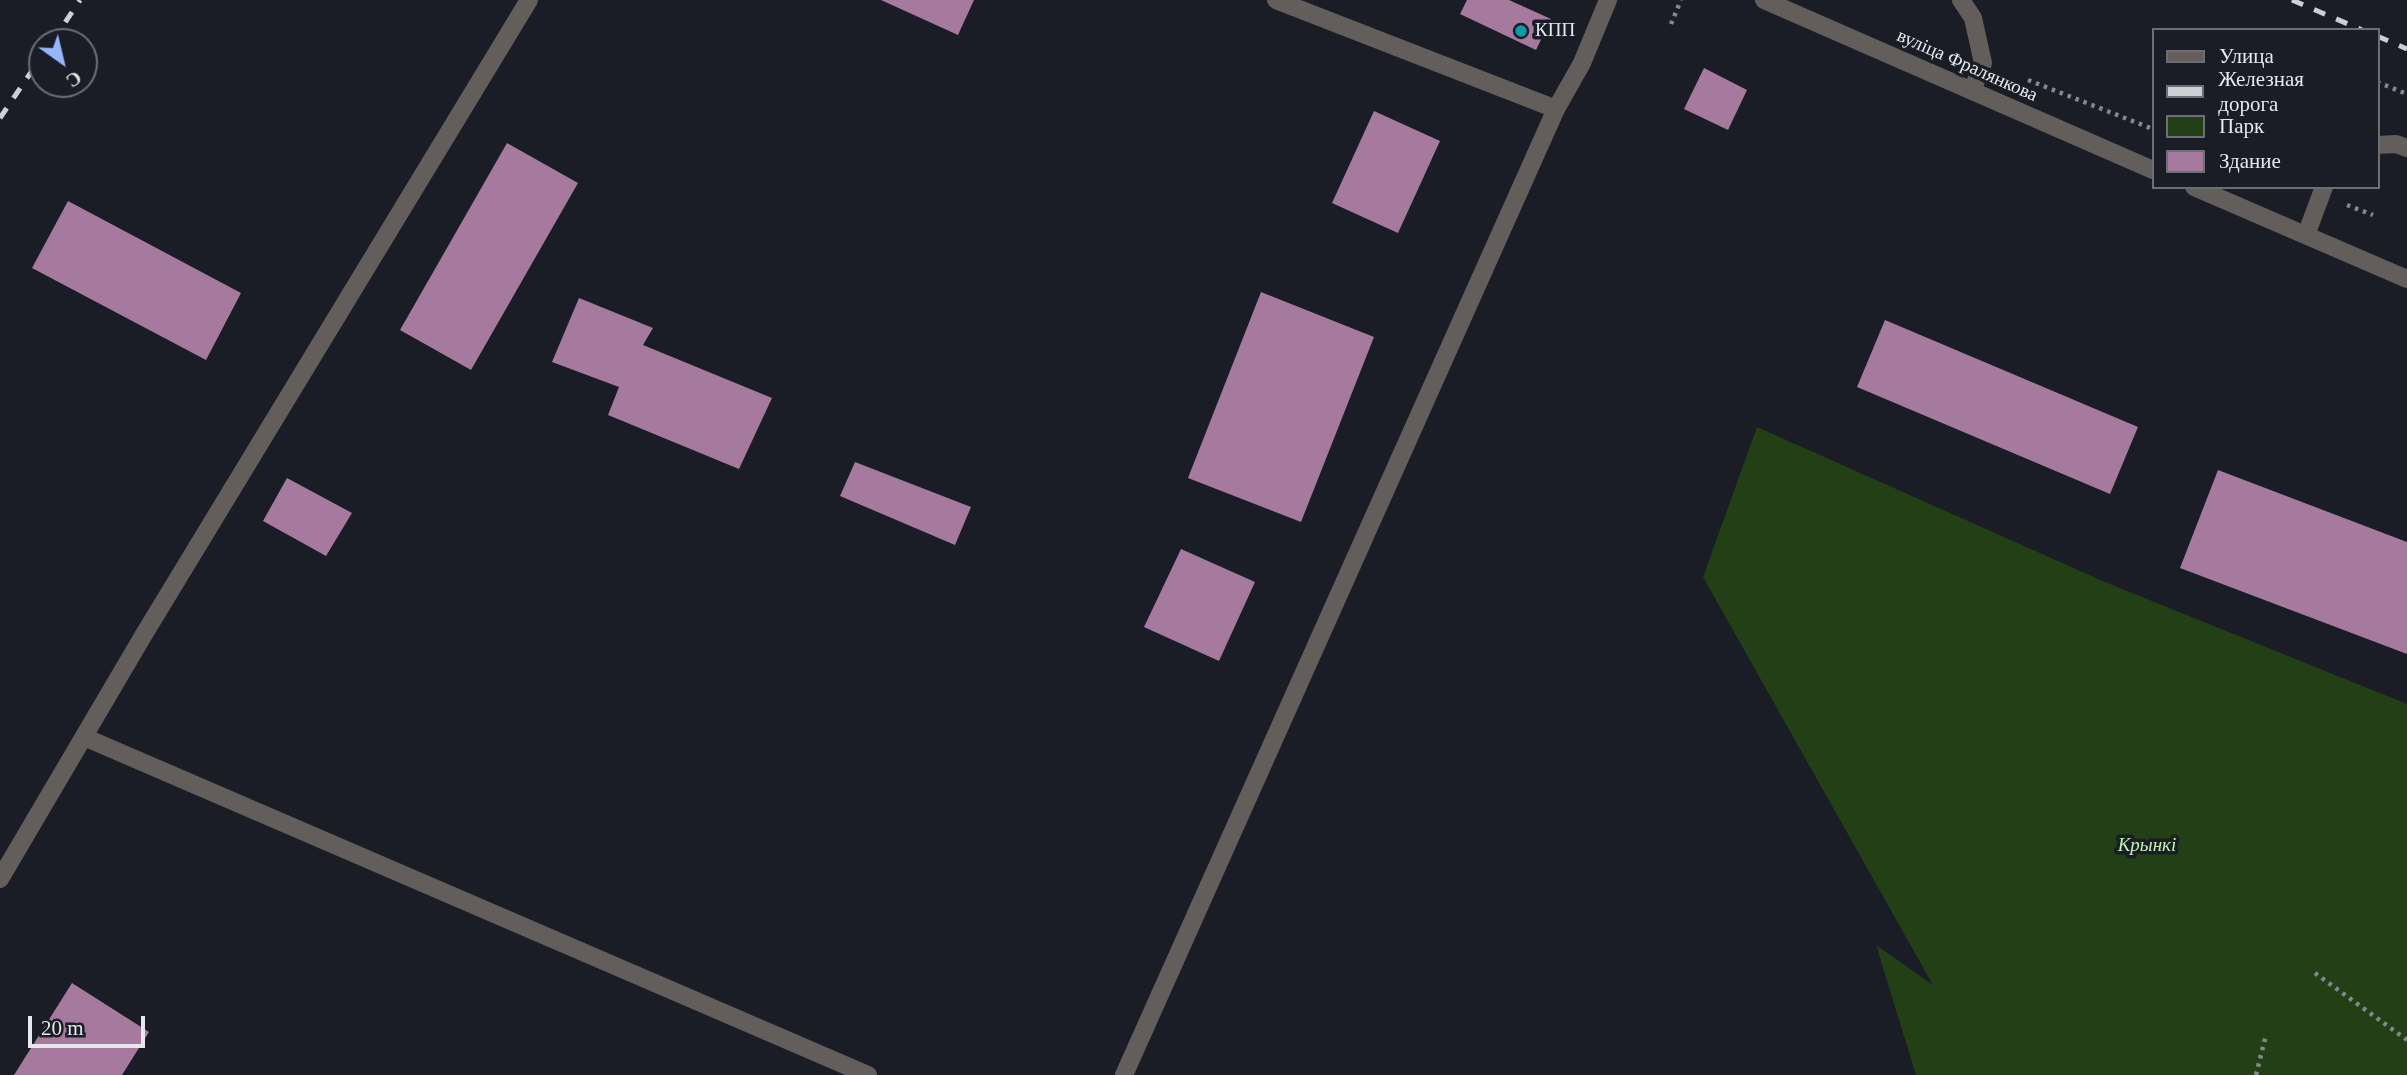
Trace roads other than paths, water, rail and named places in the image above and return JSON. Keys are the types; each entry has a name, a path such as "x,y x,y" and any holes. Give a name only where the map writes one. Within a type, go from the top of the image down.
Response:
{"street":[{"path":"0,879 529,0"},
{"path":"1276,0 1556,109"},
{"path":"1124,1075 1556,109 1582,63 1608,0"},
{"name":"вуліца Фралянкова","path":"1763,0 2152,170"},
{"path":"1961,0 1973,18 1983,63 1972,91"},
{"path":"2379,145 2407,148"},
{"path":"2199,189 2407,279"},
{"path":"2306,235 2323,189"},
{"path":"84,737 867,1075"}],"railway":[{"path":"61,28 80,0"},
{"path":"2292,0 2357,28"},
{"path":"2379,37 2407,49"},
{"path":"0,118 28,77"}],"place":[{"name":"КПП","path":"1521,31"}],"park label":[{"name":"Крынкі","path":"2147,846"}]}
